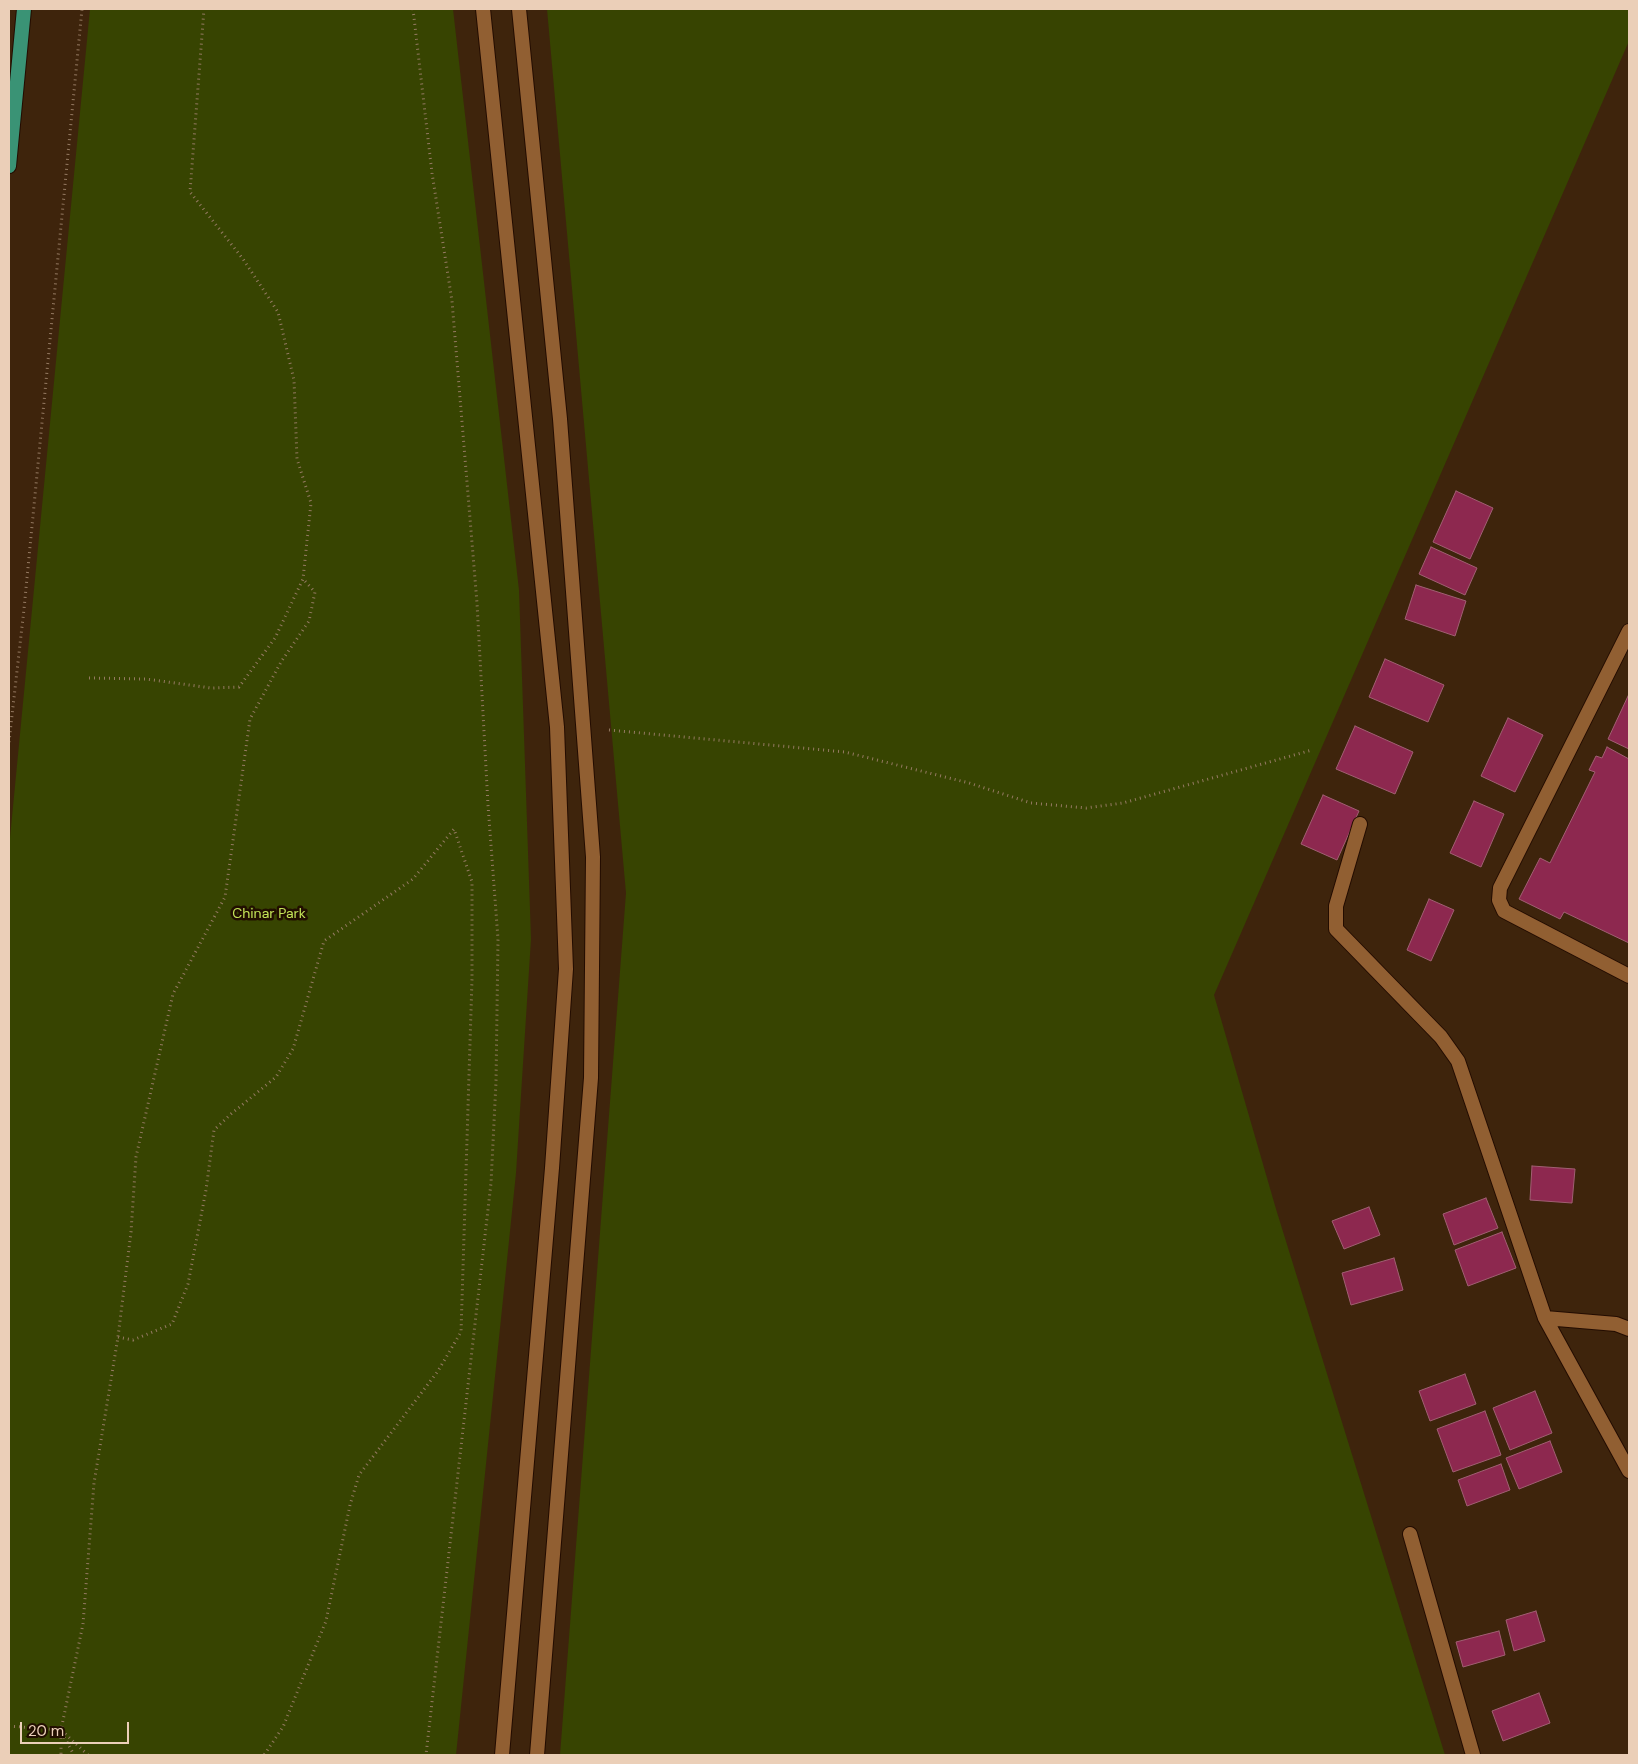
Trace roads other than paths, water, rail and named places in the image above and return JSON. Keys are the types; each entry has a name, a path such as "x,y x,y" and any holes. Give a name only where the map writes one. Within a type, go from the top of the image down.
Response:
{"main road":[{"path":"9,166 24,9"}],"street":[{"path":"483,9 557,727 566,969 552,1168 502,1755"},
{"path":"519,9 560,419 593,856 591,1078 537,1755"},
{"path":"1629,631 1500,888 1499,900 1504,911 1629,976"},
{"path":"1360,824 1336,906 1336,929 1441,1037 1458,1061 1545,1318 1629,1471"},
{"path":"1545,1318 1616,1324 1629,1329"},
{"path":"1410,1534 1473,1755"}],"park label":[{"name":"Chinar Park","path":"269,914"}]}
